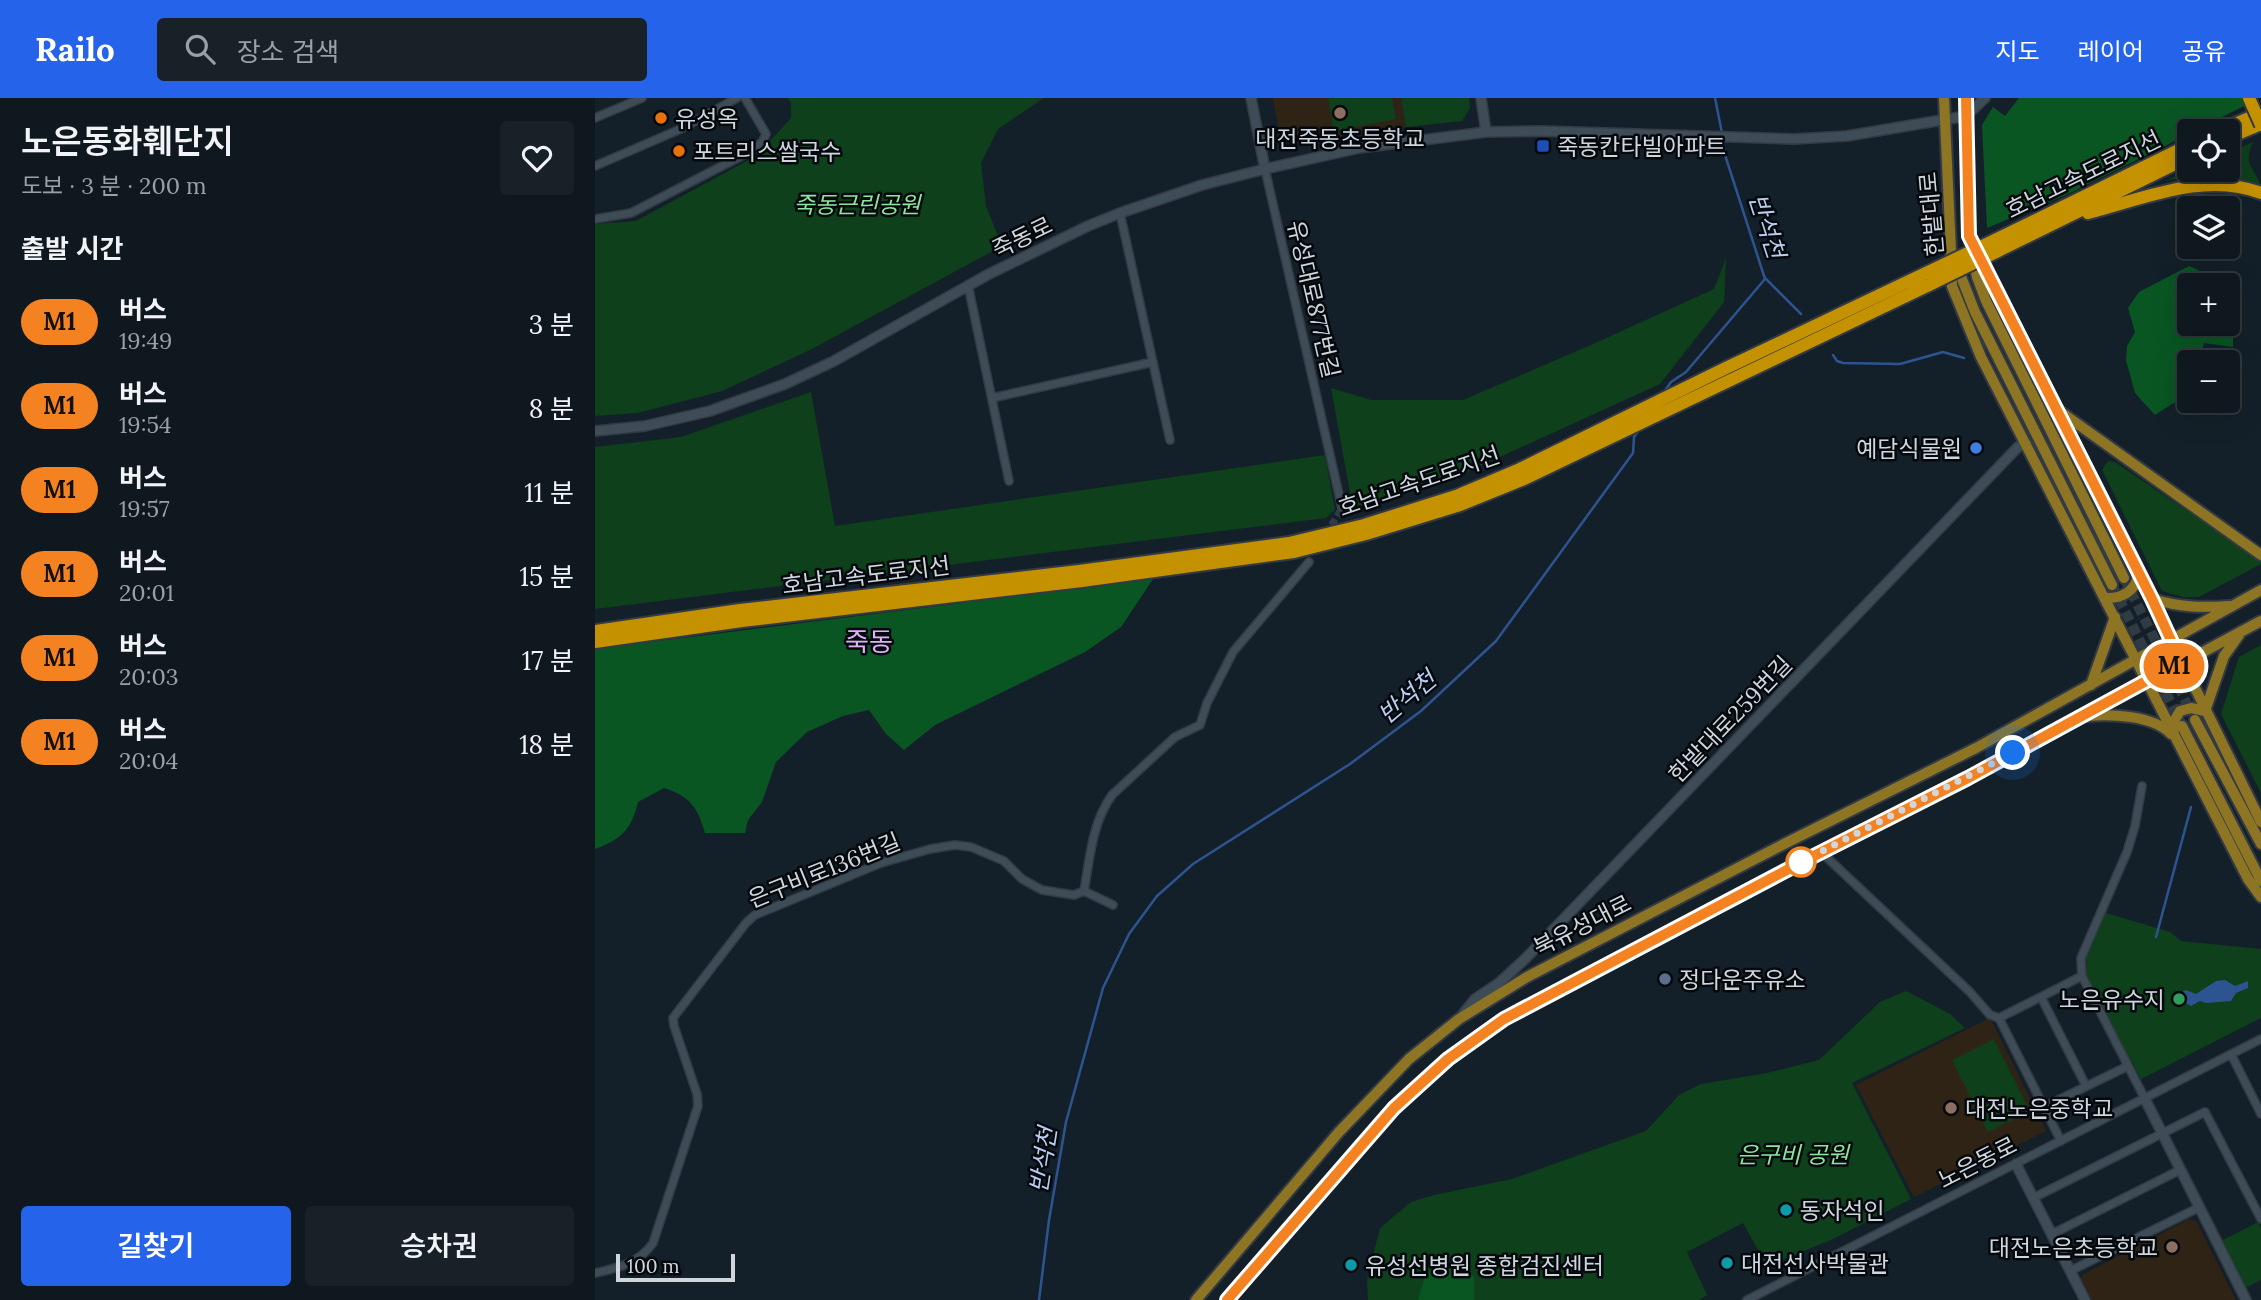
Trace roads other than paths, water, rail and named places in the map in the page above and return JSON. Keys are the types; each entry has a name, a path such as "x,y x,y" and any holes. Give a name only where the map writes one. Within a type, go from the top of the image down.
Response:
{"highway":[{"path":"2240,133 2261,124 2249,98"},
{"path":"2240,120 2261,111"},
{"name":"호남고속도로지선","path":"595,631 740,610 1079,571 1289,543 1364,525 1456,496 1724,383 2177,151"},
{"name":"호남고속도로지선","path":"1997,245 2061,220 2177,163"},
{"path":"2061,220 2199,185 2239,186 2261,193"},
{"name":"호남고속도로지선","path":"595,642 743,621 1082,582 1294,552 1366,534 1460,505 1524,479 1726,368 1928,279"}],"main road":[{"name":"한밭대로","path":"1944,98 1951,251 1975,312 2112,585"},
{"name":"한밭대로","path":"1966,98 1969,236 1977,276 1986,301 2124,578"},
{"path":"1969,236 2261,822"},
{"path":"1951,251 1952,286 1982,356 2147,680 2261,881"},
{"path":"2056,408 2261,555"},
{"path":"2105,598 2120,597 2130,591 2137,583 2139,574"},
{"name":"북유성대로","path":"1196,1300 1339,1132 1409,1059 1459,1019 1539,971 1976,748 2261,590"},
{"path":"2152,599 2196,608 2232,606"},
{"path":"2091,685 2115,618"},
{"name":"북유성대로","path":"1227,1300 1394,1108 1448,1059 1504,1019 1968,778 2261,621"},
{"path":"2205,711 2224,656 2243,630"},
{"path":"2205,711 2191,708 2180,711 2173,723 2248,879 2261,897"},
{"path":"2081,717 2120,714 2178,733"},
{"path":"2195,720 2261,844"}],"street":[{"path":"595,118 642,98"},
{"path":"595,166 683,128 737,98"},
{"path":"595,219 631,213 753,150 766,134 745,98"},
{"name":"유성대로877번길","path":"1251,98 1342,508"},
{"path":"1481,98 1486,132"},
{"path":"1966,116 1985,98"},
{"name":"죽동로","path":"595,431 645,426 710,411 785,384 834,360 968,285 1120,213 1202,185 1265,169 1384,144 1486,132 1542,131 1794,139 1847,135 1966,116"},
{"path":"1120,213 1170,440"},
{"path":"968,285 1009,481"},
{"path":"992,398 1153,362"},
{"name":"한밭대로259번길","path":"1459,1019 1475,999 1508,976 2018,447 2027,444"},
{"path":"1113,905 1084,891 1098,817 1112,795 1175,737 1200,726 1207,703 1230,657 1309,562"},
{"path":"2142,786 2127,852 2081,958 2082,976 2246,1300"},
{"name":"은구비로136번길","path":"596,1275 635,1261 647,1252 653,1243 698,1106 697,1094 673,1018 745,923 755,915 881,863 955,845 971,847 1004,861 1022,879 1042,890 1074,895 1084,891"},
{"path":"1821,852 1970,992 1990,1015 1999,1018 2061,1141"},
{"path":"1999,1018 2082,976"},
{"path":"2041,997 2086,1086"},
{"name":"노은동로","path":"1747,1300 2261,1039"},
{"path":"2231,1054 2261,1114"},
{"path":"2044,1107 2128,1066"},
{"path":"2033,1198 2206,1112 2261,1219"},
{"path":"2016,1164 2085,1300"},
{"path":"2052,1234 2181,1170"},
{"path":"2070,1271 2200,1208"}],"water":[{"path":"2225,980 2235,986 2248,981 2248,988 2236,993 2231,1001 2200,1001 2191,1006 2180,1000 2180,993 2186,990 2196,994 2216,981"}],"waterway":[{"name":"반석천","path":"1715,98 1722,133"},
{"name":"반석천","path":"1664,392 1671,382 1686,372 1765,279 1725,155 1723,140"},
{"path":"1766,279 1801,314"},
{"path":"1833,355 1837,361 1843,363 1900,364 1943,352 1964,358"},
{"name":"반석천","path":"1039,1300 1049,1220 1066,1122 1103,988 1129,934 1157,896 1193,864 1350,764 1421,711 1496,641 1633,453 1634,437 1639,430"},
{"path":"2156,937 2191,807"}],"tunnel":[{"path":"1326,534 1342,508"},
{"path":"2124,578 2192,714"},
{"path":"2112,585 2181,723"}],"place":[{"name":"대전죽동초등학교","path":"1340,113"},
{"name":"유성옥","path":"661,118"},
{"name":"죽동칸타빌아파트","path":"1543,146"},
{"name":"포트리스쌀국수","path":"679,151"},
{"name":"예담식물원","path":"1976,448"},
{"name":"정다운주유소","path":"1665,979"},
{"name":"노은유수지","path":"2179,999"},
{"name":"대전노은중학교","path":"1951,1108"},
{"name":"동자석인","path":"1786,1210"},
{"name":"대전노은초등학교","path":"2172,1247"},
{"name":"대전선사박물관","path":"1727,1263"},
{"name":"유성선병원 종합검진센터","path":"1351,1265"}],"district":[{"name":"죽동","path":"869,641"}],"park label":[{"name":"죽동근린공원","path":"857,204"},
{"name":"은구비 공원","path":"1793,1154"}]}
